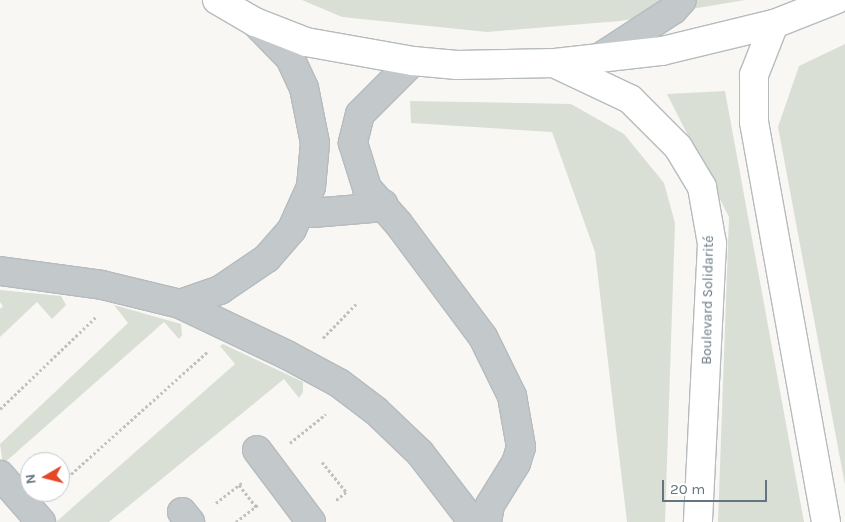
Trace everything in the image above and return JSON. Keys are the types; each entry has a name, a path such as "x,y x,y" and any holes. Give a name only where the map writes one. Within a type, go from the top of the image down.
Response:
{"main road":[{"path":"217,0 255,22 306,42 413,61 457,65 555,63 662,50 774,24 835,0"},
{"path":"774,24 754,75 754,122 826,522"},
{"name":"Boulevard Solidarité","path":"555,63 630,99 678,147 702,187 712,244 698,522"}],"lane":[{"path":"599,58 672,10 682,0"},
{"path":"180,304 203,298 247,274 267,258 292,229 311,187 315,143 304,88 290,58 255,22"},
{"path":"413,61 360,114 353,142 367,188 383,204 483,337 512,396 521,447 516,463 490,505 487,522"},
{"path":"302,210 312,213 372,208 383,204"},
{"path":"0,271 102,285 180,304 215,318 303,363 338,383 376,411 420,453 473,522"},
{"path":"257,450 311,522"},
{"path":"0,475 41,522"}],"path":[{"path":"303,363 357,303"},
{"path":"0,409 99,314"},
{"path":"70,475 211,348"},
{"path":"239,485 256,507"},
{"path":"236,522 262,502 266,509"}],"shaded area":[{"path":"302,0 745,0 620,21 487,32 342,17"},
{"path":"845,44 845,485 778,127 799,66"},
{"path":"725,91 804,522 718,522 729,217 667,94"},
{"path":"410,101 571,104 624,134 664,183 675,223 665,522 627,522 595,252 552,132 411,123"},
{"path":"0,290 61,296 66,305 52,319 37,302 0,337 0,309 3,306 0,302"},
{"path":"114,305 181,324 182,335 179,339 164,322 3,464 0,444 128,323"},
{"path":"223,344 303,382 303,392 299,398 284,379 109,522 56,522 235,364 220,346"}]}
